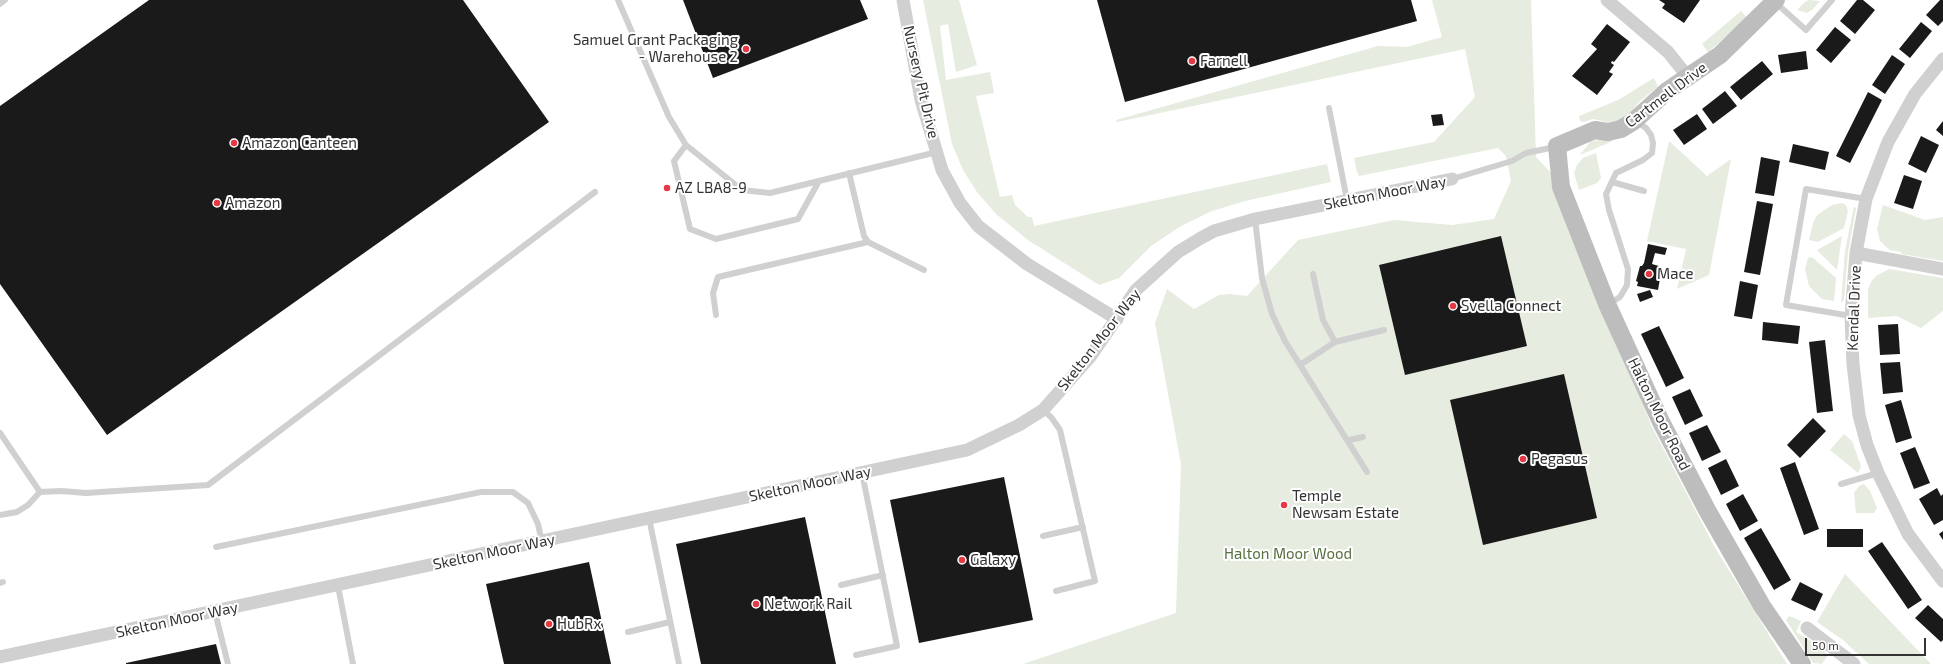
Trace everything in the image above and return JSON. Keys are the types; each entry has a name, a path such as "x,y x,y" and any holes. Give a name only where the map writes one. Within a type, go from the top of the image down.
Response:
{"street":[{"name":"Nursery Pit Drive","path":"903,0 921,100 942,170 960,203 978,226 1027,264 1117,319"},
{"path":"1607,0 1668,52 1688,77"},
{"name":"Cartmell Drive","path":"1557,146 1595,130 1608,132 1621,129 1634,120 1667,91 1720,56 1776,1"},
{"name":"Kendal Drive","path":"1943,59 1915,94 1888,142 1866,199 1856,253 1851,316 1853,364 1859,416 1867,445 1878,473 1908,534 1943,581"},
{"name":"Halton Moor Road","path":"1557,146 1561,187 1608,304 1661,422 1707,510 1762,606 1802,664"},
{"name":"Skelton Moor Way","path":"0,657 338,586 967,450 1019,425 1043,410 1090,357 1136,290 1178,252 1214,231 1254,218 1452,179"},
{"path":"1856,253 1943,269"},
{"path":"1807,628 1846,662"}],"lane":[{"path":"0,4 5,0"},
{"path":"618,0 670,117 686,145 742,190 770,193 937,152"},
{"path":"1776,1 1806,30 1832,0"},
{"path":"1328,108 1347,200"},
{"path":"1608,304 1620,297 1626,285 1628,269 1609,210 1606,194 1616,173 1643,160 1652,153 1653,143 1651,135 1646,128 1634,120"},
{"path":"686,145 674,162 690,229 716,239 798,219 819,181"},
{"name":"Cartmell Drive","path":"1535,151 1557,146"},
{"name":"Skelton Moor Way","path":"1452,179 1512,161 1526,153 1535,151"},
{"path":"849,173 864,236 868,242 924,270"},
{"path":"1612,182 1644,191"},
{"path":"1851,316 1786,305 1806,188 1866,199"},
{"path":"0,515 17,512 28,505 40,492 61,491 86,493 208,485 595,192"},
{"path":"1254,218 1262,278 1272,314 1285,341 1349,440 1367,472"},
{"path":"716,315 713,293 718,277 868,242"},
{"path":"1313,274 1323,320 1335,342"},
{"path":"1300,365 1335,342 1384,330"},
{"path":"1043,410 1052,418 1060,430 1095,581 1056,591"},
{"path":"0,433 40,492"},
{"path":"1349,440 1363,437"},
{"path":"856,655 897,646 862,473"},
{"path":"1841,484 1878,473"},
{"path":"216,547 481,492 513,492 528,503 538,524 542,542"},
{"path":"649,518 678,664"},
{"path":"1043,536 1083,527"},
{"path":"841,585 883,575"},
{"path":"338,586 353,664"},
{"path":"215,612 228,664"},
{"path":"628,632 670,622"}],"green space":[{"path":"923,0 959,0 977,65 956,72 948,24 940,26 946,80 990,72 994,93 976,96 1000,197 1012,195 1015,205 1028,217 1032,217 1034,226 1327,164 1331,182 1245,201 1212,211 1181,226 1151,246 1119,278 1099,285 1028,240 996,214 977,192 963,170 952,144"},
{"name":"Halton Moor Wood","path":"1432,0 1531,0 1536,157 1552,174 1561,203 1652,427 1714,546 1787,664 1023,664 1176,613 1181,464 1155,323 1167,289 1194,309 1219,295 1230,294 1247,296 1298,240 1394,220 1452,225 1494,219 1511,181 1506,156 1498,148 1359,176 1357,172 1354,158 1434,142 1475,97 1465,49 1117,122 1116,120 1378,46 1407,47 1442,37"},
{"path":"1809,0 1820,1 1807,13 1797,10 1805,2"},
{"path":"1741,11 1747,18 1708,52 1702,44"},
{"path":"1654,78 1658,87 1641,100 1629,114 1619,121 1608,122 1593,119 1583,122 1580,121 1579,116 1618,100"},
{"path":"1602,139 1613,141 1580,155 1590,142"},
{"path":"1669,141 1707,176 1731,159 1709,275 1677,289 1686,249 1647,241"},
{"path":"1596,153 1601,178 1597,183 1579,190 1574,173 1577,165 1583,158"},
{"path":"1842,203 1846,205 1848,211 1844,228 1818,242 1809,240 1813,223 1817,215 1832,205"},
{"path":"1883,205 1925,220 1943,217 1943,261 1901,254 1901,252 1890,250 1885,246 1880,241 1877,229"},
{"path":"1854,206 1856,209 1848,252 1844,300 1841,303 1845,251"},
{"path":"1842,236 1837,270 1817,250"},
{"path":"1812,257 1836,278 1834,301 1822,299 1809,286 1805,269 1808,258"},
{"path":"1889,269 1943,278 1943,311 1921,328 1897,316 1868,318 1868,289 1871,282 1876,276"},
{"path":"1844,434 1852,441 1861,466 1858,473 1830,450"},
{"path":"1864,484 1870,491 1877,508 1874,513 1856,513 1854,493 1859,486"},
{"path":"1845,574 1931,664 1869,664 1843,640 1817,622"},
{"path":"1789,616 1801,621 1796,632 1818,645 1828,655 1822,664 1813,663 1786,620"}],"building":[{"name":"Amazon","path":"149,0 463,0 549,122 107,435 0,284 0,106"},
{"name":"Samuel Grant Packaging - Warehouse 2","path":"683,0 860,0 868,19 713,78"},
{"name":"Farnell","path":"1097,0 1411,0 1417,21 1125,102"},
{"path":"1659,0 1700,0 1684,23 1662,8 1665,4"},
{"path":"1857,0 1863,0 1875,10 1855,34 1840,21"},
{"path":"1940,0 1943,0 1943,21 1938,26 1926,15"},
{"path":"1921,22 1932,31 1910,58 1899,49"},
{"path":"1607,24 1630,42 1614,62 1612,61 1611,63 1614,65 1609,72 1613,74 1597,95 1572,76 1597,49 1591,44"},
{"path":"1835,27 1851,40 1831,63 1816,50"},
{"path":"1806,51 1808,69 1781,73 1778,55"},
{"path":"1892,55 1905,64 1885,94 1872,85"},
{"path":"1762,61 1773,74 1741,100 1730,87"},
{"path":"1725,91 1737,106 1713,124 1702,109"},
{"path":"1868,92 1882,100 1850,163 1836,156"},
{"path":"1442,114 1444,125 1433,126 1431,115"},
{"path":"1697,114 1707,129 1684,145 1673,130"},
{"path":"1943,121 1943,136 1936,130"},
{"path":"1921,136 1939,145 1926,173 1908,164"},
{"path":"1793,144 1829,152 1825,170 1789,162"},
{"path":"1761,157 1780,161 1774,196 1755,193"},
{"path":"1904,175 1922,181 1913,209 1894,203"},
{"path":"1757,201 1773,204 1760,275 1744,272"},
{"name":"Svella Connect","path":"1501,236 1527,346 1405,375 1379,265"},
{"name":"Mace","path":"1648,244 1667,248 1665,255 1655,253 1652,264 1662,267 1658,290 1637,286 1638,282 1636,281 1640,266 1644,263"},
{"path":"1740,281 1758,285 1752,319 1734,316"},
{"path":"1650,290 1653,297 1640,302 1637,294"},
{"path":"1763,322 1800,326 1798,344 1762,340"},
{"path":"1898,324 1900,354 1880,355 1878,325"},
{"path":"1659,326 1684,378 1666,387 1641,334"},
{"path":"1825,340 1833,411 1817,413 1809,342"},
{"path":"1900,362 1903,392 1883,394 1880,363"},
{"name":"Pegasus","path":"1564,374 1597,518 1483,545 1450,400"},
{"path":"1690,389 1703,416 1685,425 1672,397"},
{"path":"1901,400 1912,438 1896,443 1885,405"},
{"path":"1813,418 1826,431 1800,458 1787,445"},
{"path":"1707,425 1721,452 1702,461 1689,433"},
{"path":"1915,447 1930,483 1914,489 1900,453"},
{"path":"1726,459 1739,486 1721,495 1708,468"},
{"path":"1795,462 1819,529 1804,535 1780,468"},
{"name":"Galaxy","path":"1004,477 1033,620 919,643 890,500"},
{"path":"1937,488 1941,496 1943,494 1943,520 1934,525 1919,499"},
{"path":"1743,494 1758,521 1740,531 1726,504"},
{"name":"Network Rail","path":"805,517 836,664 701,664 676,544"},
{"path":"1761,528 1791,580 1774,590 1744,538"},
{"path":"1827,529 1863,529 1863,547 1827,547"},
{"path":"1943,531 1943,540 1939,534"},
{"path":"1882,542 1922,600 1908,609 1868,551"},
{"name":"HubRx","path":"589,562 611,664 504,664 486,584"},
{"path":"1800,582 1823,594 1815,611 1791,600"},
{"path":"1928,605 1943,619 1943,640 1941,642 1915,618"},
{"path":"216,644 221,664 126,664 126,663"}],"place":[{"name":"Samuel Grant Packaging - Warehouse 2","path":"746,49"},
{"name":"Farnell","path":"1192,61"},
{"name":"Amazon Canteen","path":"234,143"},
{"name":"AZ LBA8-9","path":"667,188"},
{"name":"Amazon","path":"217,203"},
{"name":"Mace","path":"1649,274"},
{"name":"Svella Connect","path":"1453,306"},
{"name":"Pegasus","path":"1523,459"},
{"name":"Temple Newsam Estate","path":"1284,505"},
{"name":"Galaxy","path":"962,560"},
{"name":"Network Rail","path":"756,604"},
{"name":"HubRx","path":"549,624"}]}
